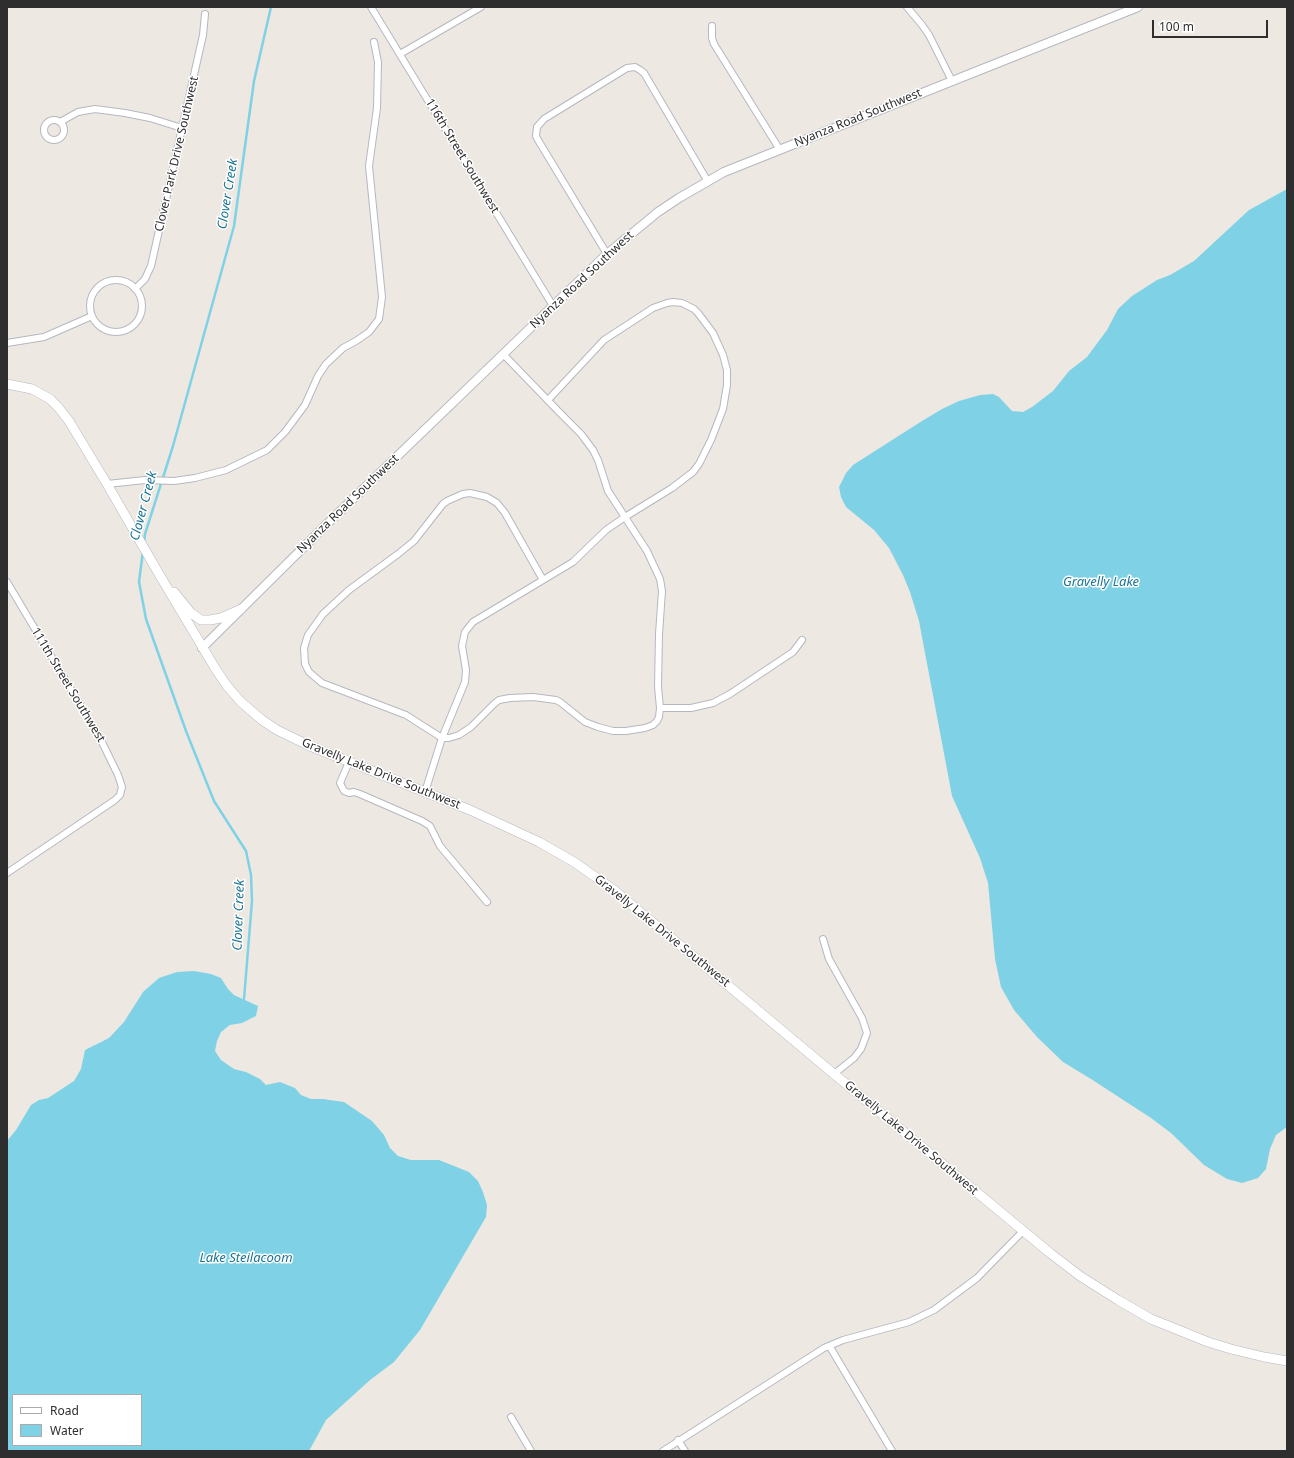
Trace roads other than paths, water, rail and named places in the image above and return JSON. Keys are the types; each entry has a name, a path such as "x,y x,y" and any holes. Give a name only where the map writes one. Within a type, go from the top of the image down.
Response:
{"main road":[{"name":"Gravelly Lake Drive Southwest","path":"7,384 32,389 50,399 69,421 202,648 227,686 262,720 277,730 310,746 425,792 539,842 574,862 614,890 1023,1231 1080,1276 1151,1319 1208,1342 1264,1357 1287,1361"},
{"path":"159,574 186,605 191,613 201,620 221,618 242,609"}],"street":[{"name":"116th Street Southwest","path":"371,7 553,306"},
{"path":"400,54 481,7"},
{"path":"907,7 929,35 952,81"},
{"name":"Nyanza Road Southwest","path":"202,648 328,523 607,254 658,212 707,180 724,172 1138,7"},
{"name":"Clover Park Drive Southwest","path":"135,289 145,279 151,266 203,36 205,14"},
{"path":"712,26 712,38 714,44 780,150"},
{"path":"107,484 132,481 174,481 195,478 226,470 256,456 273,445 285,432 305,405 321,369 343,348 369,332 379,319 382,297 369,166 377,108 378,62 374,42"},
{"path":"607,254 538,140 536,132 540,122 544,119 628,68 635,68 644,73 707,180"},
{"path":"60,122 78,112 96,108 150,118 182,128"},
{"path":"108,281 125,281 135,289 141,300 142,308 140,317 135,324 120,332 112,332 103,329 97,324 92,316 90,308 94,291 100,285 108,281"},
{"path":"425,792 442,738 465,682 466,670 462,646 465,632 473,622 578,559 606,530 672,488 692,472 699,464 711,440 723,409 728,375 723,354 706,322 694,309 673,302 653,308 610,335 548,400"},
{"path":"7,343 44,337 92,316"},
{"path":"504,354 562,416 581,434 593,450 598,460 608,491 647,551 660,579 662,592 659,634 659,717 653,725 645,728 618,731 598,728 585,722 556,700 533,697 510,698 499,700 470,727 459,735 449,738 442,738 406,715 322,683 313,675 305,664 304,648 308,635 323,614 349,590 414,541 443,504 463,494 470,493 482,495 497,503 505,513 543,580"},
{"name":"111th Street Southwest","path":"7,582 100,738 118,775 122,787 120,796 116,800 8,870"},
{"path":"660,708 691,708 714,702 730,694 793,652 802,640"},
{"path":"349,762 340,783 344,791 360,794 422,821 430,826 440,846 487,902"},
{"path":"823,938 829,958 862,1018 867,1033 864,1043 858,1053 846,1066 834,1074"},
{"path":"663,1451 801,1362 830,1346 842,1340 909,1322 934,1310 978,1278 1023,1231"},
{"path":"830,1346 892,1451"},
{"path":"511,1417 531,1451"},
{"path":"678,1440 685,1451"}],"water":[{"name":"Gravelly Lake","path":"1287,189 1287,1127 1276,1135 1270,1149 1266,1169 1258,1178 1242,1183 1227,1179 1204,1165 1171,1133 1151,1118 1063,1062 1037,1037 1014,1010 1001,987 995,959 988,883 980,858 952,796 919,621 910,592 889,548 874,530 846,507 841,497 839,487 846,473 853,465 922,421 959,401 980,395 993,394 999,397 1012,411 1023,412 1032,407 1053,391 1069,371 1087,357 1107,330 1118,309 1132,296 1157,280 1170,275 1194,261 1249,210"},
{"name":"Lake Steilacoom","path":"194,971 211,974 221,978 234,995 258,1006 256,1016 242,1023 230,1025 221,1032 215,1051 221,1060 234,1069 246,1072 260,1079 266,1085 280,1082 295,1088 301,1095 311,1099 344,1102 372,1121 384,1135 390,1148 398,1156 411,1160 439,1160 469,1172 478,1181 483,1192 487,1205 486,1217 420,1330 394,1362 370,1380 326,1420 309,1451 7,1451 7,1141 16,1130 31,1105 39,1100 48,1098 74,1081 81,1069 85,1050 109,1038 124,1022 143,992 159,978 177,972"}],"waterway":[{"name":"Clover Creek","path":"144,542 145,534 173,446 234,226 254,81 271,7"},
{"name":"Clover Creek","path":"143,551 139,582 146,619 186,731 214,801 246,851 251,875 252,901 244,999"}]}
